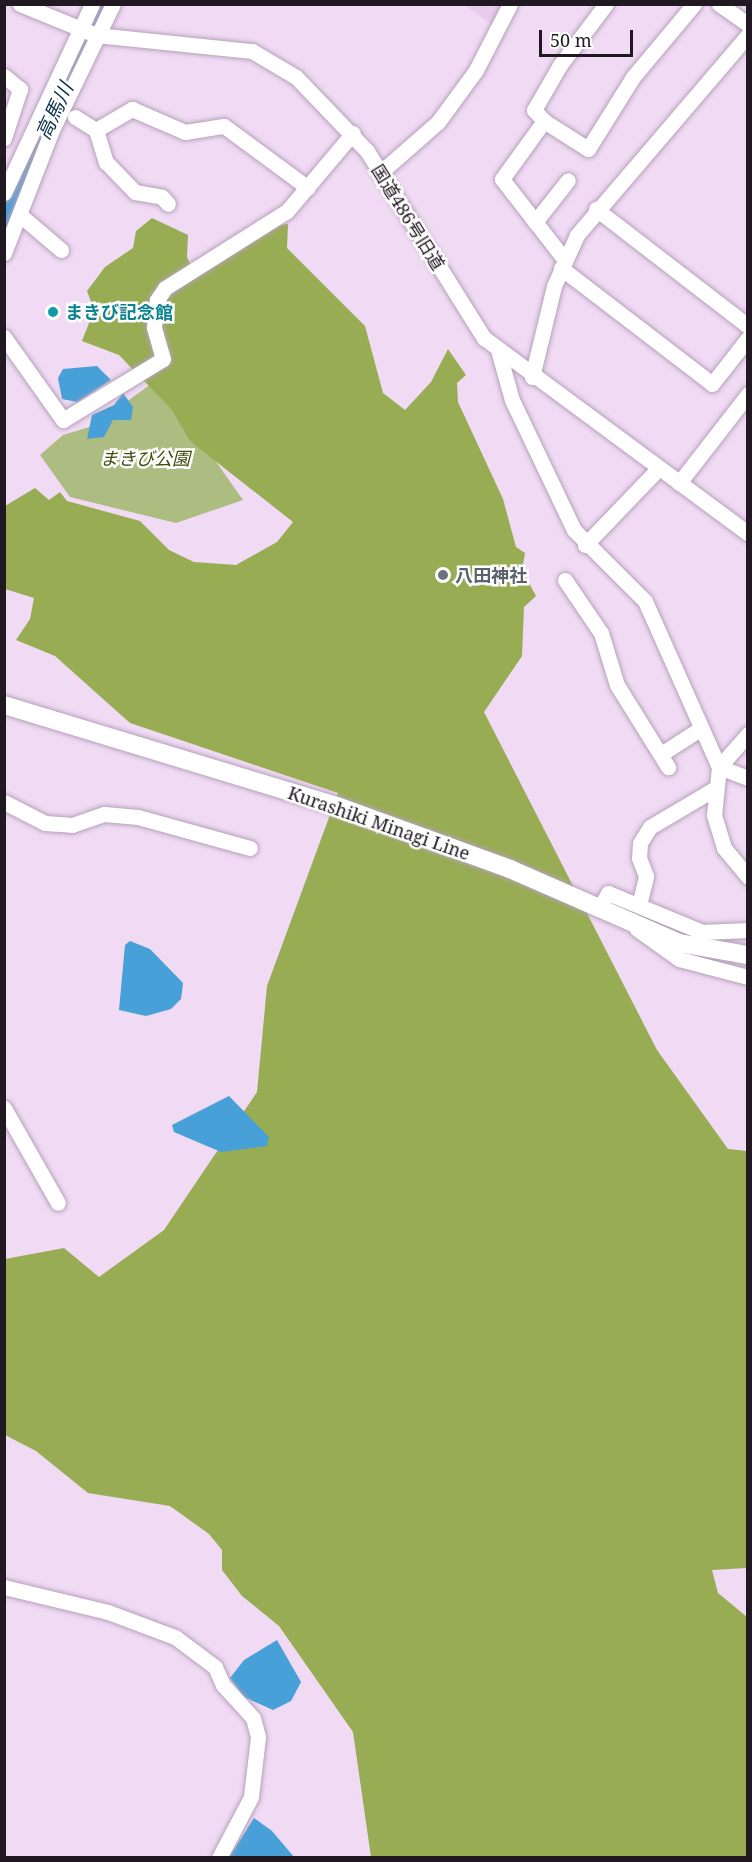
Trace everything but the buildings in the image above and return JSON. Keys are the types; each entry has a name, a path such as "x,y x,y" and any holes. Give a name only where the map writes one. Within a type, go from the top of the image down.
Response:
{"main road":[{"name":"Kurashiki Minagi Line","path":"4,705 337,806 600,907 679,943 747,956"}],"street":[{"path":"52,130 60,131 75,117 78,84 91,33 92,4"},
{"path":"4,194 91,33 113,4"},
{"path":"381,172 438,122 476,70 510,4"},
{"path":"606,4 534,110 544,121 588,148 633,77 694,4"},
{"path":"719,4 747,24"},
{"name":"国道486号旧道","path":"20,5 91,33 252,51 296,77 353,133 381,172 471,321 498,350 747,533"},
{"path":"532,377 563,263 596,209 747,35"},
{"path":"4,76 20,89 4,138"},
{"path":"4,253 52,130 78,84"},
{"path":"96,130 132,109 185,132 224,126 308,188"},
{"path":"75,117 96,130 106,162 135,192 162,197 168,204"},
{"path":"544,121 502,179 563,263 712,384 747,338"},
{"path":"4,337 63,420 163,359 154,327 157,300 165,288 287,211 353,133"},
{"path":"535,222 568,180"},
{"path":"596,209 747,326"},
{"path":"20,215 61,250"},
{"path":"498,350 512,400 585,545 633,584 645,601 718,767 714,815 724,848 747,877"},
{"path":"679,483 747,394"},
{"path":"585,545 658,469"},
{"path":"565,580 601,633 617,685 664,760 700,729"},
{"path":"718,767 747,734"},
{"path":"718,767 747,778"},
{"path":"639,905 646,876 639,858 640,843 650,826 716,788"},
{"path":"4,802 45,823 72,825 104,814 138,817 250,848"},
{"path":"600,907 608,893 702,932 747,930"},
{"path":"618,915 679,958 747,977"},
{"path":"4,1108 58,1203"},
{"path":"4,1587 108,1612 175,1637 215,1667 223,1685 253,1718 258,1737 251,1797 219,1857"}],"shaded area":[{"path":"464,5 504,5 493,25"}],"green space":[{"path":"152,218 188,235 187,257 195,274 274,225 288,224 287,248 365,326 383,393 405,410 431,382 448,349 466,375 457,383 458,402 503,499 516,547 525,553 522,570 536,596 524,607 522,656 484,712 657,1050 728,1149 747,1151 747,1568 712,1570 718,1593 747,1617 747,1857 371,1857 353,1732 279,1626 242,1596 222,1570 222,1550 209,1534 170,1506 88,1493 36,1451 5,1435 5,1259 64,1248 99,1277 164,1230 257,1092 267,986 338,793 130,723 55,656 16,640 30,619 34,598 5,589 5,506 35,488 49,500 60,492 67,501 140,521 169,550 194,562 236,565 277,542 293,522 190,441 172,410 119,355 82,341 94,310 87,291 105,267 133,248 136,231"},
{"name":"まきび公園","path":"158,379 243,500 176,523 70,497 40,455 63,435 93,426"}],"water":[{"path":"97,366 111,380 77,402 62,399 58,378 63,369"},
{"path":"123,393 133,407 131,420 113,420 104,437 87,439 92,415 114,405"},
{"path":"130,941 150,949 183,983 181,999 171,1009 146,1016 119,1010 125,945"},
{"path":"229,1096 269,1137 267,1146 221,1152 174,1132 172,1125"},
{"path":"277,1640 301,1682 291,1701 273,1710 244,1697 230,1678 244,1660"},
{"path":"254,1818 272,1831 294,1857 229,1857"}],"waterway":[{"name":"高馬川","path":"4,218 103,4"}],"place":[{"name":"まきび記念館","path":"53,312"},
{"name":"八田神社","path":"443,575"}]}
